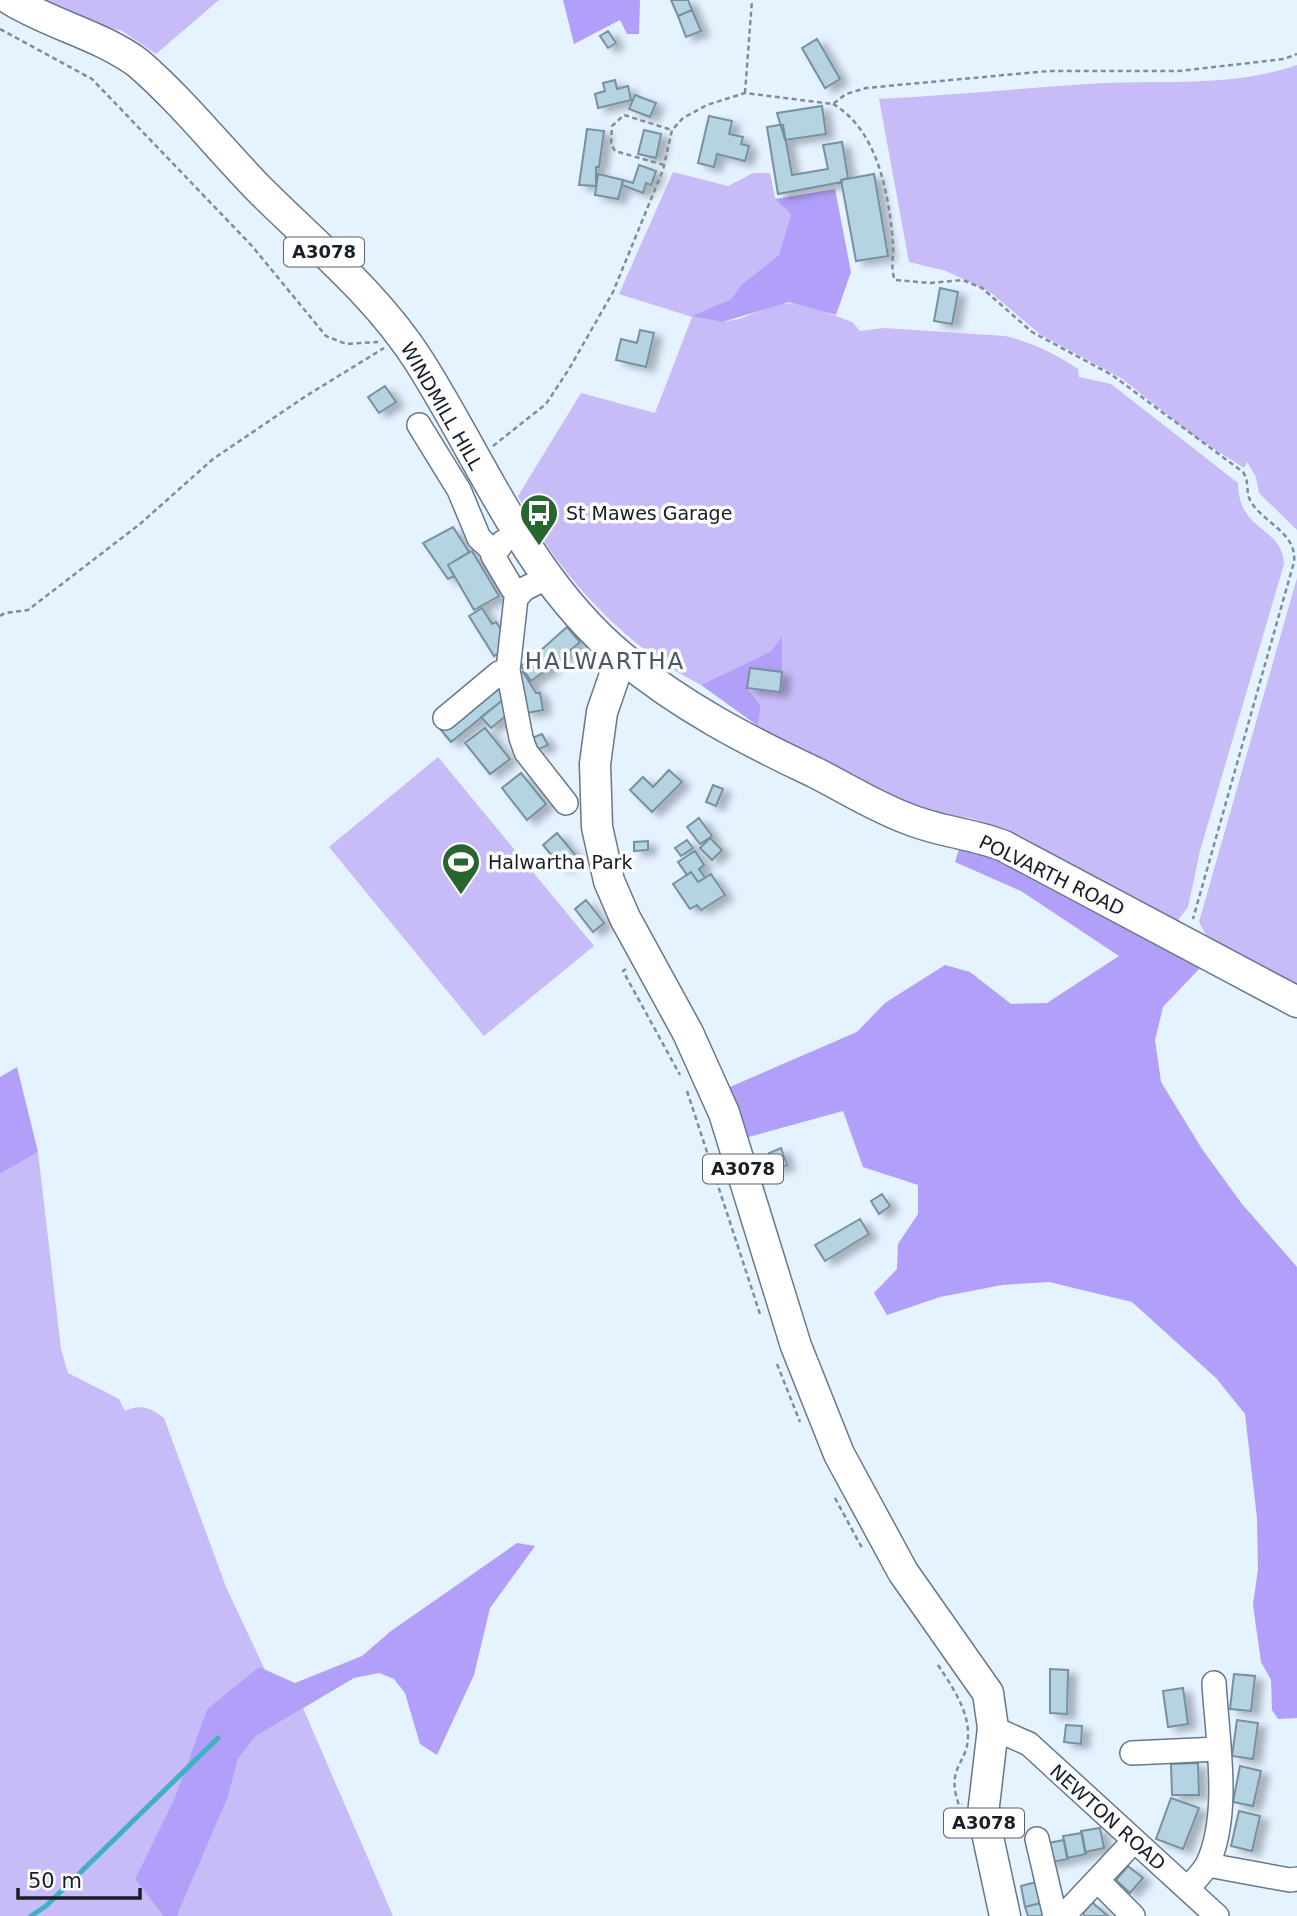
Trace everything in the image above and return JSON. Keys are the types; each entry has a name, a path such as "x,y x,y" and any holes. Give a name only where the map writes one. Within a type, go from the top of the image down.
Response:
{"main road":[{"name":"WINDMILL HILL","path":"11,0 46,20 110,45 150,74 257,187 374,302 418,360 516,530 548,577 575,610 621,657"},
{"name":"POLVARTH ROAD","path":"621,657 694,710 749,742 897,815 1004,846 1297,1002"},
{"name":"A3078","path":"621,657 603,712 595,764 597,827 614,897 688,1033 720,1103 796,1346 839,1454 903,1572 983,1684 991,1703 993,1728 983,1814 1005,1916"}],"street":[{"path":"419,425 459,490 479,538 494,552 495,561 512,588 519,593"},
{"path":"494,552 516,530"},
{"path":"519,593 548,577"},
{"path":"519,593 508,670 523,746 566,803"},
{"path":"445,718 499,673 508,670"},
{"path":"1188,1888 1208,1865 1217,1831 1220,1802 1214,1684"},
{"name":"NEWTON ROAD","path":"993,1728 1029,1744 1133,1842 1217,1916"},
{"path":"1132,1753 1218,1749"},
{"path":"1037,1839 1055,1916 1069,1910 1133,1842"},
{"path":"1208,1865 1297,1879"},
{"path":"1098,1881 1133,1916"}],"path":[{"path":"745,93 752,0"},
{"path":"0,29 92,79 252,246 326,336 346,344 382,342 386,347 306,396 213,460 140,524 29,610 0,616"},
{"path":"833,104 846,94 866,88 1048,71 1179,71 1284,59 1297,54"},
{"path":"474,459 532,417 556,390 612,292 664,165 672,130 683,118 707,105 745,93 833,104 855,122 880,170 892,233 895,280 930,283 952,280 973,284 1045,341 1112,374 1243,472 1247,478 1249,500 1293,544 1296,552 1294,562 1184,942"},
{"path":"664,165 615,151 611,144 612,126 624,115 672,130"}],"shaded area":[{"path":"38,0 219,0 156,54 122,31 79,19"},
{"path":"563,0 640,0 639,34 627,34 620,20 574,44"},
{"path":"1297,65 1297,530 1259,493 1256,477 1247,462 1244,468 1194,436 1121,378 1041,335 990,292 946,271 909,262 879,99 1102,83 1224,80"},
{"path":"673,172 728,186 753,173 770,173 775,198 791,214 779,255 742,284 731,299 693,316 722,322 739,319 777,304 801,303 852,322 860,331 884,328 1005,336 1015,339 1061,358 1078,369 1079,377 1111,384 1238,483 1245,512 1276,542 1284,564 1200,851 1188,907 1176,923 1021,836 971,818 916,813 770,736 758,726 761,706 747,688 780,692 782,639 771,651 701,685 646,651 620,629 572,579 533,524 518,496 581,393 655,413 692,317 619,294"},
{"path":"835,189 851,272 836,315 789,302 722,322 692,316 731,299 742,284 779,255 791,214 775,199"},
{"path":"1297,578 1297,985 1208,939 1199,922"},
{"path":"782,637 782,672 750,669 747,688 761,706 758,726 701,685 771,651"},
{"name":"Halwartha Park","path":"438,757 594,946 484,1036 329,847"},
{"path":"956,832 1204,953 1199,969 1163,1007 1155,1040 1161,1082 1202,1149 1242,1204 1297,1267 1297,1718 1278,1719 1272,1710 1271,1680 1261,1662 1253,1605 1258,1569 1257,1518 1245,1414 1216,1378 1132,1302 1049,1282 1002,1285 940,1297 887,1315 874,1293 897,1269 898,1244 918,1214 918,1185 863,1167 843,1111 734,1141 716,1093 857,1032 885,1003 945,965 970,972 1011,1004 1047,1003 1119,956 1021,891 955,862 960,846"},
{"path":"17,1067 38,1152 0,1174 0,1077"},
{"path":"38,1152 61,1349 68,1373 119,1399 125,1411 135,1407 146,1408 164,1418 226,1587 265,1670 259,1668 207,1709 175,1797 135,1879 163,1916 0,1916 0,1174"},
{"path":"517,1543 535,1546 490,1608 474,1675 437,1755 420,1744 405,1693 394,1679 379,1673 354,1678 256,1736 238,1759 228,1797 177,1916 163,1916 135,1879 175,1797 207,1709 259,1667 295,1683 362,1656 391,1631"},
{"path":"303,1708 393,1916 177,1916 228,1797 238,1759 256,1736"}],"building":[{"path":"671,0 688,0 692,10 678,16"},
{"path":"692,10 701,31 686,37 678,16"},
{"path":"608,31 616,43 608,48 600,36"},
{"path":"817,39 840,79 825,88 802,48"},
{"path":"615,80 617,89 628,86 631,100 598,108 595,94 605,91 603,83"},
{"path":"635,95 656,103 650,117 629,109"},
{"path":"822,106 826,134 785,140 777,113"},
{"path":"709,116 732,121 729,134 743,137 741,144 749,146 745,161 717,154 714,167 698,163"},
{"path":"783,125 792,175 828,169 823,145 842,142 848,178 841,180 842,182 778,194 767,127"},
{"path":"587,129 604,131 599,167 596,167 596,186 579,185"},
{"path":"644,130 661,134 656,158 638,154"},
{"path":"639,165 656,171 651,185 646,183 643,193 622,185 623,180 633,183"},
{"path":"598,174 623,180 618,199 595,195"},
{"path":"874,174 888,256 856,261 841,180"},
{"path":"940,288 958,292 952,324 934,321"},
{"path":"640,330 654,333 646,367 616,360 621,339 637,343"},
{"path":"385,386 396,402 379,413 368,397"},
{"path":"453,527 469,552 448,565 454,576 448,579 423,543"},
{"path":"472,551 499,596 474,610 448,565"},
{"path":"482,608 492,624 496,622 507,638 505,649 494,656 469,616"},
{"path":"567,627 580,642 544,673 532,658"},
{"path":"532,658 542,673 531,681 521,666"},
{"path":"750,668 782,672 780,692 747,688"},
{"path":"523,672 536,693 540,693 543,710 526,713 515,674"},
{"path":"503,678 509,695 451,742 440,729"},
{"path":"509,695 512,711 491,728 481,717"},
{"path":"485,728 510,759 490,774 465,743"},
{"path":"542,734 548,745 537,750 532,738"},
{"path":"669,770 682,782 652,812 630,790 643,777 653,787"},
{"path":"521,773 546,804 527,820 502,788"},
{"path":"713,785 723,789 716,806 706,802"},
{"path":"699,818 712,836 700,844 687,827"},
{"path":"557,833 576,856 562,868 543,845"},
{"path":"710,838 722,850 712,860 700,848"},
{"path":"687,840 693,848 681,856 675,848"},
{"path":"648,841 648,850 634,851 634,842"},
{"path":"695,851 704,865 699,869 705,878 698,882 691,872 687,875 678,862"},
{"path":"691,872 698,882 711,874 725,895 701,910 697,905 690,909 673,884"},
{"path":"586,900 604,923 593,932 575,909"},
{"path":"781,1148 787,1165 775,1169 769,1153"},
{"path":"882,1194 890,1206 879,1214 871,1201"},
{"path":"860,1219 869,1234 825,1261 815,1245"},
{"path":"1050,1669 1068,1670 1067,1714 1050,1713"},
{"path":"1234,1674 1255,1676 1251,1711 1230,1709"},
{"path":"1183,1688 1188,1724 1168,1727 1163,1691"},
{"path":"1237,1720 1258,1723 1253,1759 1232,1756"},
{"path":"1066,1725 1082,1726 1081,1744 1064,1742"},
{"path":"1198,1763 1199,1795 1172,1795 1171,1764"},
{"path":"1240,1766 1261,1771 1253,1806 1233,1802"},
{"path":"1171,1798 1199,1808 1183,1849 1156,1839"},
{"path":"1239,1811 1260,1816 1252,1851 1231,1846"},
{"path":"1100,1828 1104,1848 1085,1852 1081,1831"},
{"path":"1082,1833 1086,1854 1067,1858 1063,1836"},
{"path":"1064,1840 1068,1859 1046,1863 1043,1844"},
{"path":"1128,1866 1143,1878 1130,1893 1116,1880"},
{"path":"1036,1882 1041,1903 1025,1907 1021,1886"},
{"path":"1093,1902 1108,1916 1085,1916 1083,1913"},
{"path":"1041,1903 1044,1916 1028,1916 1025,1907"}],"waterway":[{"path":"31,1916 46,1906 218,1738"}],"place":[{"name":"St Mawes Garage","path":"539,547"},
{"name":"Halwartha Park","path":"461,896"}],"district":[{"name":"HALWARTHA","path":"605,661"}]}
